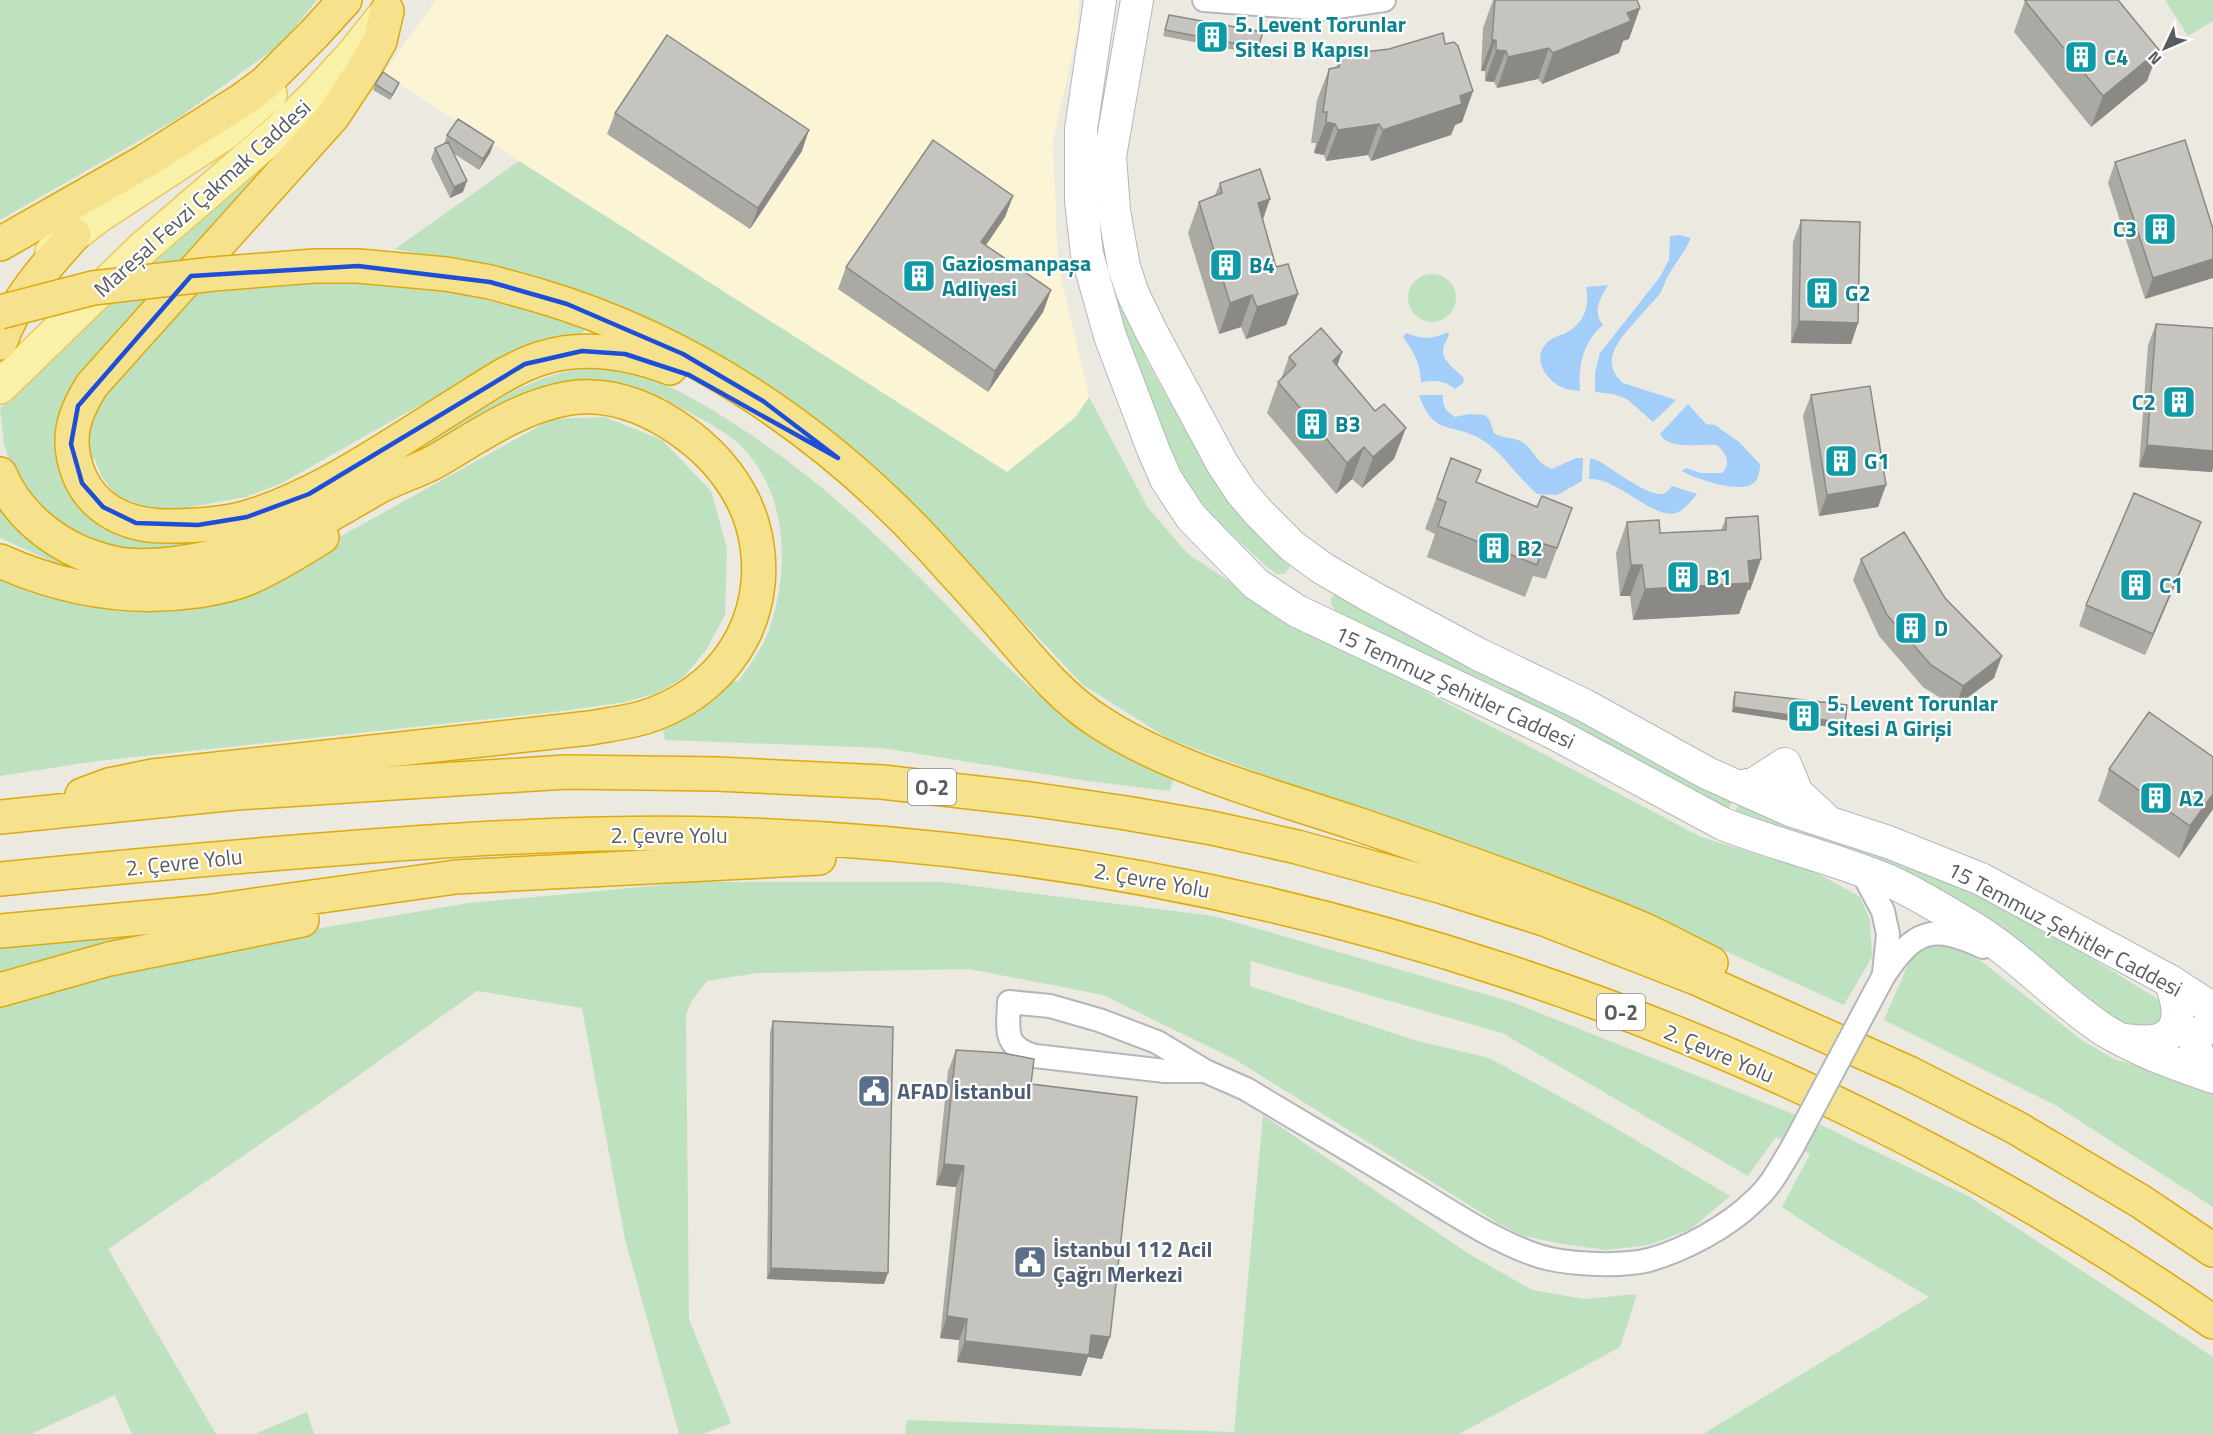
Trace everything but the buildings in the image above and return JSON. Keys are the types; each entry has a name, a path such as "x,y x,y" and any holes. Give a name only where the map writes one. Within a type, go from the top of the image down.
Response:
{"highway":[{"path":"0,244 144,162 242,100 265,83 345,0"},
{"path":"391,6 380,41 333,116 92,385 78,406 71,444 75,465 82,483 92,496 118,517 146,524 198,525 247,517 309,494 525,364 553,355 582,351 625,354 689,375 838,458"},
{"path":"0,343 15,310 74,235"},
{"path":"0,303 33,292 56,288 93,288 256,270 358,266 446,274 490,282 597,315 683,354 798,424 869,485 931,547 1037,667 1068,697 1098,722 1130,741 1175,761 1257,791 1418,844 1648,931 1733,974 1785,1016"},
{"path":"0,312 93,288"},
{"path":"0,474 21,510 47,533 71,548 117,564 164,565 240,549 305,527 381,486 432,463 519,413 571,398 601,397 629,403 665,418 696,441 727,472 748,508 756,536 759,569 758,596 751,620 734,652 713,678 692,695 653,715 590,728 153,776 109,785 80,796 46,814"},
{"path":"0,561 46,580 101,592 167,596 224,586 261,572 304,548 392,494 419,476 432,463"},
{"name":"O-2","path":"0,817 236,793 566,772 800,777 958,790 1126,813 1212,828 1395,872 1502,905 1576,930 1696,978 1909,1072 2015,1127 2130,1195 2213,1250"},
{"name":"2. Çevre Yolu","path":"0,879 293,852 566,835 715,834 799,837 973,853 1152,879 1322,917 1484,963 1626,1014 1795,1085 1944,1158 2029,1204 2115,1257 2213,1322"},
{"path":"0,931 206,912 456,877 790,859 927,857 973,853"},
{"path":"0,990 109,959 267,926 450,895 543,872"}],"main road":[{"path":"0,303 44,259 74,235 131,194 225,134 272,92 356,0"},
{"name":"15 Temmuz Şehitler Caddesi","path":"1100,0 1081,129 1079,164 1087,254 1102,312 1130,393 1166,479 1191,517 1256,584 1297,611 1550,730 1723,824 1861,870 1912,893 1977,931 2026,966 2075,1008 2120,1040 2176,1064 2212,1076"},
{"name":"15 Temmuz Şehitler Caddesi","path":"1137,0 1110,156 1114,211 1124,267 1133,294 1152,333 1222,463 1241,492 1292,546 1344,581 1478,654 1584,705 1707,773 1790,810 1888,842 1981,879 2169,981 2213,1009"},
{"name":"Mareşal Fevzi Çakmak Caddesi","path":"0,387 143,249 279,131 349,59 391,6"},
{"path":"1256,584 1271,588 1292,583 1299,573 1292,546"},
{"path":"1329,627 1322,614 1320,601 1323,592 1336,582 1344,581"},
{"path":"1737,787 1760,781 1785,764 1797,793 1812,809 1832,824"},
{"path":"2120,1040 2158,1040 2174,1028 2178,1005 2169,981"},
{"path":"2212,1076 2195,1052 2196,1042 2202,1032 2213,1026"}],"street":[{"path":"1204,0 1323,9 1384,0"},
{"path":"1861,870 1883,911 1888,934 1883,977"},
{"path":"1205,1071 1165,1071 1022,1053 1012,1044 1008,1034 1009,1002 1050,1006 1099,1020 1157,1041 1205,1071 1246,1089 1489,1235 1534,1255 1565,1262 1600,1264 1649,1260 1697,1241 1732,1219 1756,1200 1776,1176 1883,977 1897,956 1913,941 1935,932 1960,936 2026,966"}],"highlighted area":[{"path":"358,266 490,282 567,304 683,354 763,401 838,458 689,375 625,354 582,351 525,364 309,494 247,517 198,525 136,523 103,507 82,483 71,444 78,406 191,276"}],"shaded area":[{"path":"436,0 1079,0 1078,28 1053,142 1058,264 1089,397 1076,416 1007,472 383,74"}],"green space":[{"path":"0,0 317,0 281,44 177,119 0,220"},
{"path":"2165,0 2213,0 2213,21 2188,36"},
{"path":"292,143 61,452 163,538 409,447 507,394 548,377 590,368 628,372 664,384 698,402 769,447 794,466 891,550 992,652 1041,697 1089,730 1174,777 1170,791 1088,781 882,748 665,740 663,730 699,709 732,680 738,682 760,649 776,606 780,585 782,563 779,519 765,478 739,444 714,426 675,405 651,394 615,383 588,381 209,546 113,551 58,527 14,476 4,444 0,408 74,330 166,247"},
{"path":"519,161 1007,472 1076,417 1089,397 1148,508 1188,554 1282,616 1701,837 1815,872 1860,897 1870,920 1872,957 1844,1005 1571,881 1281,781 1169,739 1083,685 985,581 849,448 490,267 395,249"},
{"path":"1432,274 1449,281 1456,298 1449,315 1432,322 1415,315 1408,298 1415,281"},
{"path":"318,282 439,290 505,305 586,328 581,335 518,354 402,415 282,483 246,497 179,509 148,509 116,495 101,476 95,459 87,458 88,433 95,409 103,394 193,290"},
{"path":"1114,291 1150,367 1210,473 1244,521 1288,560 1290,567 1285,574 1276,574 1265,565 1214,518 1193,492 1175,460 1138,372 1109,293"},
{"path":"605,417 662,440 711,491 727,548 725,615 706,650 683,678 657,693 626,702 554,712 97,761 0,776 0,569 68,596 327,544 552,419"},
{"path":"0,491 115,577 56,563 0,538"},
{"path":"1337,592 1733,800 1726,813 1501,688 1452,669 1336,611 1331,604 1331,599"},
{"path":"1739,803 1938,874 2057,937 2161,1001 2167,1007 2160,1024 2139,1028 2118,1021 2068,983 1732,817"},
{"path":"695,882 943,882 1214,916 1512,1002 1821,1125 1970,1197 2213,1357 2213,1434 1703,1434 1929,1297 1832,1240 1782,1207 1810,1154 1776,1137 1748,1176 1502,1033 1251,961 1250,986 1414,1040 1489,1058 1588,1112 1730,1196 1691,1229 1649,1245 1607,1250 1561,1244 1521,1235 1498,1223 1236,1060 1103,995 969,969 757,973 707,981 691,1002 686,1015 689,1319 731,1423 703,1434 679,1434 625,1239 582,1008 477,991 108,1249 216,1434 132,1434 115,1395 31,1434 0,1434 0,1006 71,983 268,937 469,903"},
{"path":"125,928 126,941 0,973 0,937"},
{"path":"1935,945 1955,949 1981,961 2083,1041 2114,1059 2149,1069 2213,1093 2213,1207 2055,1105 1884,1020 1910,960"},
{"path":"1263,1115 1469,1254 1532,1290 1585,1299 1637,1294 1620,1347 1459,1434 905,1434 907,1420 1234,1432"},
{"path":"307,1412 314,1434 255,1434"}],"water":[{"path":"1679,235 1691,238 1684,252 1659,295 1627,332 1616,347 1612,358 1613,370 1623,383 1676,400 1653,422 1627,399 1613,394 1595,392 1595,373 1600,353 1660,277 1669,260 1670,236"},
{"path":"1608,285 1600,300 1598,310 1603,325 1591,339 1583,355 1580,391 1561,387 1550,379 1542,367 1540,361 1543,348 1550,340 1566,333 1579,322 1587,306 1586,287"},
{"path":"1449,332 1443,354 1450,366 1464,378 1463,383 1455,389 1439,381 1421,382 1416,358 1403,337 1406,333 1428,338"},
{"path":"1419,395 1443,395 1445,407 1455,417 1469,414 1485,415 1494,433 1522,442 1538,460 1552,469 1576,458 1583,458 1582,481 1557,495 1537,494 1487,443 1476,436 1439,424 1425,409"},
{"path":"1688,404 1706,424 1715,425 1739,442 1760,464 1755,482 1749,486 1730,486 1697,478 1682,471 1686,468 1701,473 1722,473 1727,466 1725,455 1717,445 1671,443 1660,434"},
{"path":"1590,458 1654,493 1664,493 1672,486 1697,494 1685,508 1676,513 1657,510 1612,484 1589,479"}],"place":[{"name":"5. Levent Torunlar Sitesi B Kapısı","path":"1212,37"},
{"name":"C4","path":"2081,57"},
{"name":"C3","path":"2160,229"},
{"name":"B4","path":"1226,265"},
{"name":"Gaziosmanpaşa Adliyesi","path":"919,276"},
{"name":"G2","path":"1822,293"},
{"name":"C2","path":"2179,402"},
{"name":"B3","path":"1312,424"},
{"name":"G1","path":"1841,461"},
{"name":"B2","path":"1494,548"},
{"name":"B1","path":"1683,577"},
{"name":"C1","path":"2136,585"},
{"name":"D","path":"1911,628"},
{"name":"5. Levent Torunlar Sitesi A Girişi","path":"1804,716"},
{"name":"A2","path":"2156,798"},
{"name":"AFAD İstanbul","path":"874,1091"},
{"name":"İstanbul 112 Acil Çağrı Merkezi","path":"1030,1262"}]}
